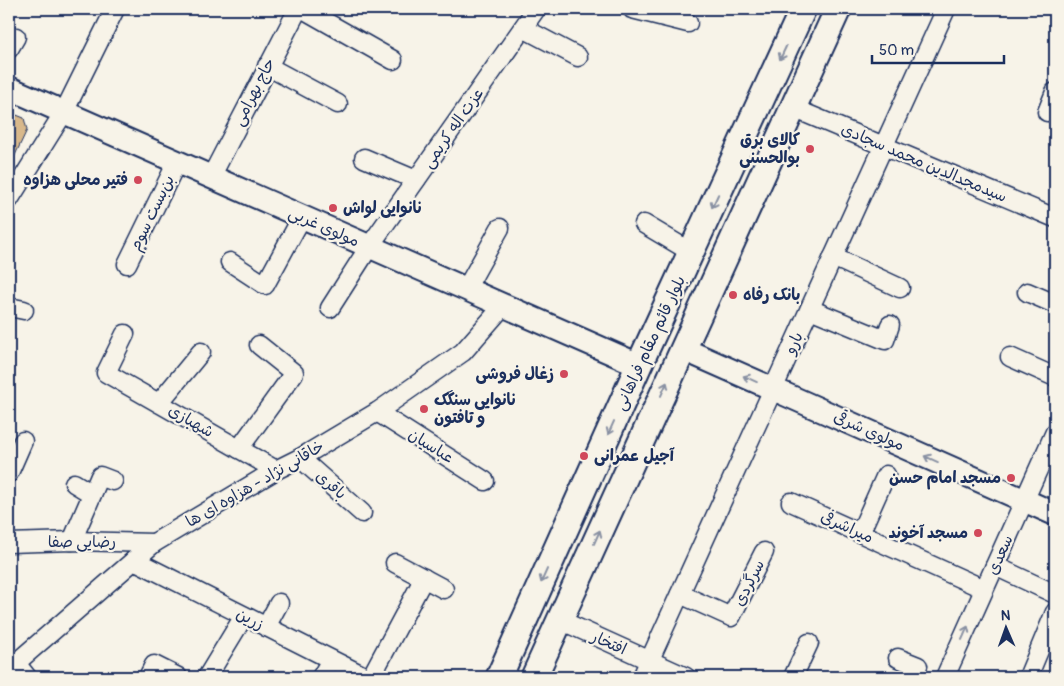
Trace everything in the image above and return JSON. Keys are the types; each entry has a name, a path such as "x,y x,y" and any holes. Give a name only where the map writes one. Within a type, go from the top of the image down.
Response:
{"main road":[{"name":"بلوار قائم مقام فراهانی","path":"498,677 803,9"},
{"name":"بلوار قائم مقام فراهانی","path":"534,677 838,9"}],"street":[{"path":"9,200 64,112 114,9"},
{"name":"حاج بهرامی","path":"210,177 298,9"},
{"path":"303,9 393,60"},
{"name":"عزت اله کریمی","path":"330,308 369,246 536,9"},
{"path":"632,9 688,23"},
{"name":"بارو","path":"642,677 946,9"},
{"path":"523,28 578,57"},
{"path":"267,66 338,104"},
{"name":"مولوی غربی","path":"9,88 640,365"},
{"path":"1047,112 1055,92"},
{"name":"سیدمجدالدین محمد سجادی","path":"793,108 1055,218"},
{"path":"364,158 416,180"},
{"name":"بن‌بست سوم","path":"127,264 177,162"},
{"path":"230,262 265,285 302,217"},
{"path":"644,224 691,252"},
{"path":"466,289 500,228"},
{"path":"833,257 900,288"},
{"path":"1027,292 1055,304"},
{"name":"خاقانی نژاد - هزاوه ای ها","path":"12,666 154,543 377,412 463,352 504,305"},
{"path":"810,309 885,340 890,325"},
{"name":"شهبازی","path":"125,334 106,373 276,470"},
{"path":"239,449 294,373 259,346"},
{"name":"مولوی شرقی","path":"682,349 1055,514"},
{"path":"159,402 202,352"},
{"path":"1010,357 1055,377"},
{"name":"عباسیان","path":"377,412 485,481"},
{"name":"سعدی","path":"945,677 1055,432"},
{"path":"9,473 23,441"},
{"name":"باقری","path":"300,458 362,513"},
{"path":"860,533 886,475"},
{"path":"72,541 92,494 107,479"},
{"path":"74,484 92,494"},
{"name":"میراشرفی","path":"791,502 984,589"},
{"name":"رضایی صفا","path":"9,543 72,541 154,543"},
{"name":"سرگردی","path":"680,594 731,617 764,552"},
{"name":"زرین","path":"134,560 366,677"},
{"path":"395,563 444,589"},
{"path":"995,566 1055,594"},
{"path":"371,677 424,578"},
{"path":"266,627 278,603"},
{"path":"1028,677 1055,612"},
{"path":"207,677 244,616"},
{"name":"افتخار","path":"560,620 686,677"},
{"path":"794,677 809,643"},
{"path":"898,658 918,666 914,677"},
{"path":"320,677 331,660"},
{"path":"148,677 154,665 178,677"},
{"path":"12,666 27,677"}],"building":[{"path":"9,112 24,118 27,130 9,168"}],"place":[{"name":"کالای برق بوالحسنی","path":"810,149"},
{"name":"فتیر محلی هزاوه","path":"138,180"},
{"name":"نانوایی لواش","path":"333,208"},
{"name":"بانک رفاه","path":"733,295"},
{"name":"زغال فروشی","path":"564,374"},
{"name":"نانوایی سنگک و تافتون","path":"424,409"},
{"name":"آجیل عمرانی","path":"584,456"},
{"name":"مسجد امام حسن","path":"1011,478"},
{"name":"مسجد آخوند","path":"978,533"}]}
